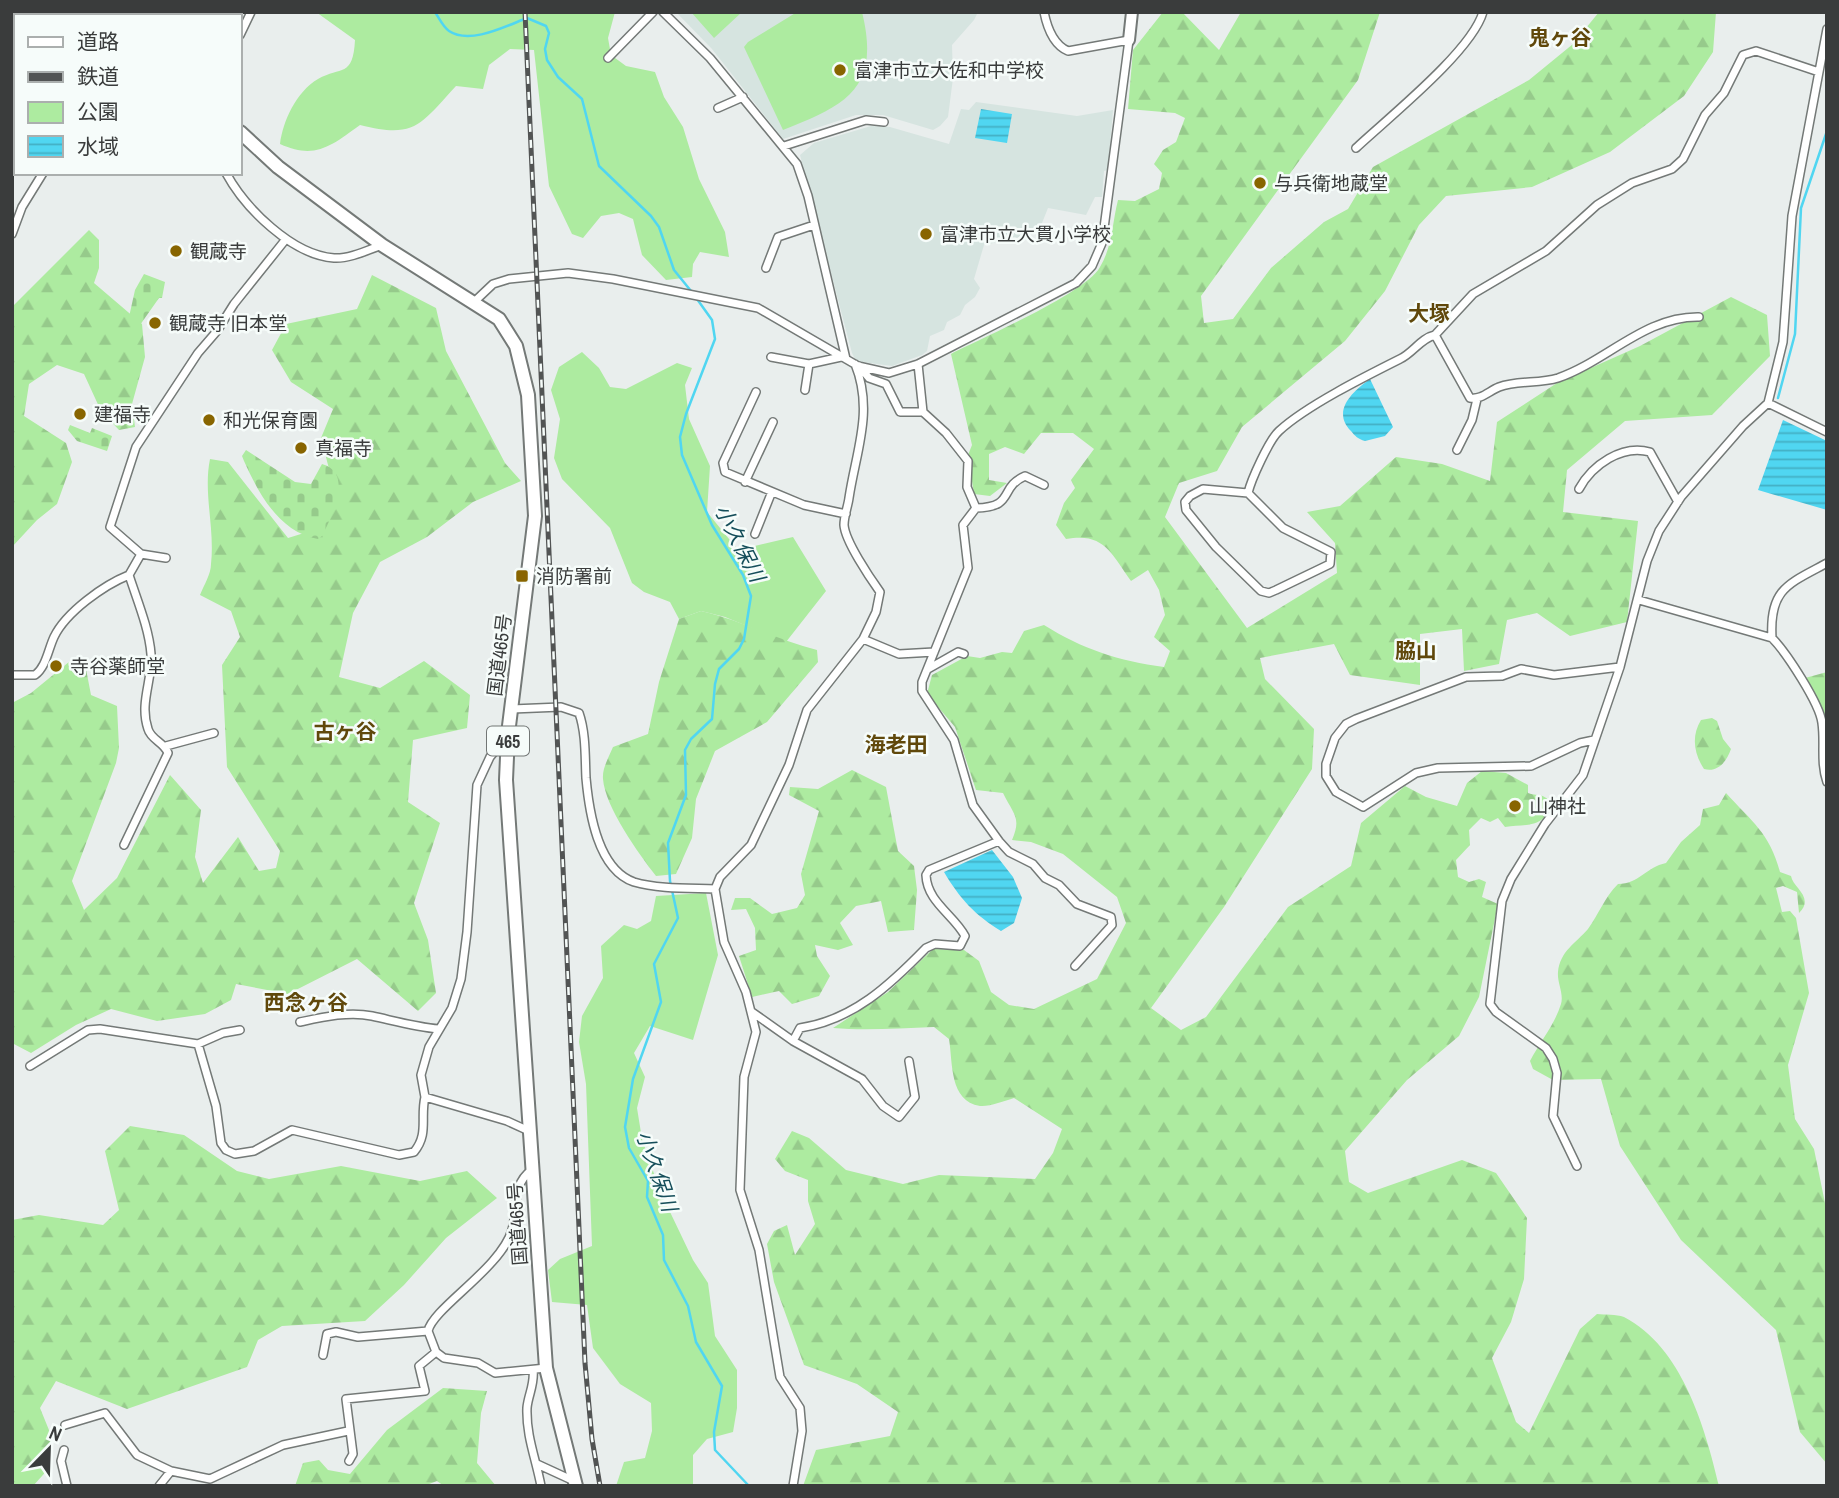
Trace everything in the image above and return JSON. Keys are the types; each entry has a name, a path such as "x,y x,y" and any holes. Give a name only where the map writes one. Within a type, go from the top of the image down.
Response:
{"highway":[{"name":"国道465号","path":"242,134 278,167 383,245 499,319 516,346 528,395 535,516 508,734 506,780 532,1170 540,1369 575,1483"}],"street":[{"path":"242,31 251,12"},
{"path":"608,58 653,12"},
{"path":"663,12 710,58 784,146 799,171 814,225 843,358"},
{"path":"1044,12 1052,34 1061,48 1068,51 1129,40"},
{"path":"474,302 493,284 509,279 557,274 613,279 706,296 766,312 857,365 889,373 918,364 1046,300 1076,283 1093,266 1107,222 1132,12"},
{"path":"1356,148 1463,47 1480,25 1483,12"},
{"path":"1577,1166 1553,1116 1557,1073 1553,1059 1546,1048 1496,1012 1489,997 1502,901 1511,879 1545,824 1583,775 1620,667 1647,561 1658,531 1678,502 1742,426 1768,402 1783,342 1792,216 1827,29"},
{"path":"1248,493 1252,474 1277,432 1374,371 1403,358 1428,337 1435,335 1473,294 1546,251 1597,205 1632,183 1672,169 1683,159 1704,115 1724,93 1743,55 1748,51 1819,72"},
{"path":"718,108 743,97"},
{"path":"784,146 866,120 884,121"},
{"path":"12,234 22,207 42,175"},
{"path":"227,175 238,194 286,239 332,258 383,245"},
{"path":"765,268 778,237 814,225"},
{"path":"166,558 141,554 110,527 136,447 193,358 286,239"},
{"path":"1435,335 1459,382 1470,398 1477,399 1500,387 1556,378 1614,351 1640,331 1684,317 1699,317"},
{"path":"771,357 809,364 843,358"},
{"path":"805,390 809,364"},
{"path":"918,364 923,412 946,433 968,461 967,487 976,508"},
{"path":"857,365 869,378 886,384 900,412 923,412"},
{"path":"793,1486 802,1431 800,1408 780,1377 759,1250 740,1191 744,1077 755,1032 752,1012 724,942 715,889 720,877 751,845 789,765 807,710 863,639 876,612 880,592 867,575 844,526 853,463 864,433 866,410 864,384 857,365"},
{"path":"756,393 723,463 725,472 771,494 820,510 846,514"},
{"path":"1457,450 1472,420 1477,399"},
{"path":"1768,402 1827,432"},
{"path":"745,482 773,422"},
{"path":"1579,489 1584,479 1618,453 1639,449 1650,452 1678,502"},
{"path":"976,508 996,508 1018,479 1026,476 1044,485"},
{"path":"1203,489 1248,493 1283,528 1331,552 1330,564 1269,593 1261,591 1216,547 1186,510 1185,502 1203,489"},
{"path":"755,534 771,494"},
{"path":"976,508 963,525 968,568 927,670 922,691 954,740 973,805 999,841 1009,852 1033,864 1045,878 1059,885 1077,904 1111,916 1112,925 1075,966"},
{"path":"12,675 35,676 41,670 55,634 63,624 107,583 129,575 141,554"},
{"path":"1772,638 1772,607 1784,586 1827,563"},
{"path":"124,845 167,759 166,747 148,732 144,705 151,650 129,575"},
{"path":"1639,600 1772,638 1786,652 1822,720 1822,767 1827,782"},
{"path":"863,639 899,654 934,652"},
{"path":"927,670 958,652 964,654"},
{"path":"1594,740 1580,743 1531,766 1438,768 1416,773 1363,807 1336,792 1326,776 1326,764 1335,738 1346,724 1420,693 1466,677 1502,676 1521,669 1553,675 1620,667"},
{"path":"512,709 561,707 579,713 587,788 603,854 619,874 635,882 715,889"},
{"path":"166,747 214,733"},
{"path":"198,1044 216,1106 220,1143 226,1150 235,1154 254,1151 292,1130 389,1153 414,1152 425,1132 422,1111 425,1097 421,1075 429,1047 452,1008 461,979 467,932 477,785 490,757 508,734"},
{"path":"793,1041 800,1028 823,1025 868,1002 926,948 935,944 960,946 963,942 962,931 943,912 926,875 929,870 999,841"},
{"path":"752,1012 793,1041 862,1079 883,1107 899,1117 915,1097 909,1061"},
{"path":"300,1022 336,1015 371,1016 403,1025 439,1029"},
{"path":"30,1066 88,1030 100,1029 198,1044 223,1033 240,1030"},
{"path":"425,1097 529,1131"},
{"path":"428,1331 436,1317 479,1278 499,1252 512,1230 512,1211 525,1175 532,1170"},
{"path":"428,1331 436,1352 444,1358 478,1363 495,1373 540,1369 527,1404 527,1424 530,1450 537,1464 541,1486"},
{"path":"323,1355 327,1334 336,1332 358,1337 428,1331"},
{"path":"349,1461 353,1454 346,1399 425,1391 419,1366 436,1352"},
{"path":"65,1424 105,1413 137,1455 171,1471 211,1482 283,1445 348,1431"},
{"path":"64,1450 61,1461 67,1486"},
{"path":"537,1464 575,1483"},
{"path":"159,1486 171,1471"}],"shaded area":[{"name":"富津市立大佐和中学校","path":"676,12 978,12 952,45 953,78 948,117 940,126 933,130 883,115 856,115 783,139 712,49"},
{"name":"富津市立大貫小学校","path":"976,102 1077,116 1113,110 1108,170 1104,171 1102,197 1095,197 1086,215 1048,208 1038,233 984,245 974,279 980,288 975,297 965,305 960,315 947,322 944,330 930,336 927,351 922,355 892,366 855,359 800,155 814,143 871,126 890,127 949,144 961,109 969,110"}],"green space":[{"path":"316,12 615,12 608,38 611,55 626,66 655,72 664,97 683,127 699,179 725,232 729,257 700,252 693,264 692,277 666,280 642,255 633,219 619,213 601,216 583,238 572,234 549,186 534,50 510,49 489,65 483,89 456,86 434,111 405,129 378,129 360,125 331,144 313,151 292,149 280,144 284,126 303,91 318,79 344,69 352,60 355,40"},
{"path":"691,12 742,12 714,38"},
{"path":"797,12 862,12 867,38 867,59 862,77 841,102 783,130 744,47"},
{"path":"1163,12 1182,12 1219,50 1241,12 1380,12 1358,80 1201,296 1204,323 1233,319 1271,268 1324,222 1348,209 1373,167 1529,80 1573,44 1599,12 1716,12 1713,52 1684,96 1610,152 1532,187 1446,196 1419,225 1385,291 1345,341 1242,427 1217,471 1179,483 1165,517 1247,628 1337,573 1335,543 1307,512 1340,506 1396,457 1442,464 1490,481 1497,422 1557,383 1640,346 1731,297 1767,315 1770,356 1712,415 1625,421 1567,470 1563,512 1638,521 1627,622 1570,636 1537,613 1507,620 1499,664 1464,671 1462,629 1420,634 1420,685 1350,675 1334,644 1260,658 1265,679 1314,729 1312,769 1224,907 1151,1008 1181,1030 1206,1017 1288,907 1351,866 1361,823 1405,786 1426,797 1457,806 1467,783 1482,771 1506,773 1528,785 1528,793 1549,800 1553,804 1549,812 1533,824 1505,827 1498,818 1490,822 1481,818 1469,830 1470,845 1456,860 1458,877 1469,882 1479,879 1486,882 1482,897 1498,904 1479,997 1459,1036 1407,1080 1345,1151 1349,1182 1368,1193 1462,1160 1496,1173 1527,1218 1524,1279 1511,1322 1492,1358 1516,1422 1529,1433 1580,1329 1597,1314 1624,1317 1644,1330 1676,1368 1698,1415 1719,1486 803,1486 816,1450 890,1436 898,1412 857,1384 804,1365 774,1282 767,1244 774,1231 787,1225 795,1255 815,1224 808,1201 808,1180 785,1171 775,1159 792,1131 809,1138 846,1170 903,1184 939,1175 1035,1179 1053,1153 1062,1129 1014,1098 984,1106 970,1103 963,1097 954,1080 949,1039 934,1027 833,1028 888,992 933,949 964,950 979,961 991,992 1009,1005 1034,1009 1097,979 1126,923 1117,897 1063,854 1031,842 1012,840 1016,821 1003,793 976,790 955,727 927,694 932,675 967,656 980,658 1002,652 1012,653 1024,631 1044,625 1101,653 1132,661 1164,667 1170,651 1154,637 1165,615 1159,590 1148,570 1131,581 1105,547 1089,539 1066,539 1056,525 1064,503 1075,488 1071,480 1094,449 1073,433 1041,433 1024,454 1005,447 989,454 989,480 1007,483 990,496 974,494 968,455 972,445 951,354 1055,302 1091,278 1100,267 1107,250 1118,200 1135,201 1159,189 1162,173 1154,164 1163,150 1176,142 1185,118 1175,113 1128,109 1133,50"},
{"path":"89,230 99,240 99,268 94,283 142,324 145,357 132,404 135,427 119,430 101,411 84,374 57,365 29,384 24,416 66,443 72,462 57,504 37,520 12,547 12,307"},
{"path":"144,274 165,282 162,298 159,298 140,325 129,317 135,290"},
{"path":"372,275 436,308 446,351 505,463 521,481 473,502 427,537 380,562 353,613 339,677 380,688 424,661 470,695 467,728 413,740 408,802 440,823 414,903 428,940 436,993 418,1011 357,959 288,994 236,984 231,1000 205,1014 157,1021 111,1009 76,1025 31,1053 12,1043 12,703 31,693 75,657 86,669 91,695 117,706 119,748 116,763 72,881 84,910 117,878 170,775 201,810 195,857 203,883 238,837 259,871 276,868 280,851 227,767 222,665 240,637 231,611 200,595 209,576 212,551 208,485 210,459 228,462 288,538 317,529 334,488 321,438 333,409 291,382 272,350 286,324 357,309"},
{"path":"582,352 599,368 610,387 626,389 677,363 692,368 685,385 689,419 710,466 707,512 738,550 793,537 826,591 786,642 725,617 701,611 679,619 670,602 644,592 632,583 610,528 562,479 554,458 560,419 551,390 559,367"},
{"path":"70,425 90,433 92,428 112,436 107,451 77,441 68,430"},
{"path":"246,450 295,482 311,484 322,464 332,469 339,485 338,496 322,536 318,539 304,535 281,520 272,510 244,461 242,456"},
{"path":"701,611 817,650 818,662 767,722 715,751 696,799 692,838 676,874 656,876 616,816 605,790 604,771 613,747 648,734 659,682 679,619"},
{"path":"1827,672 1827,742 1825,721 1805,678"},
{"path":"1712,718 1717,721 1723,739 1731,749 1721,765 1709,770 1704,769 1701,763 1695,739 1701,720"},
{"path":"852,770 886,787 898,851 914,866 917,890 914,930 888,932 881,901 856,906 840,923 853,945 838,950 815,945 817,956 830,976 819,996 792,1004 779,991 752,997 739,956 756,950 755,928 746,909 731,910 735,898 750,898 772,914 797,908 805,895 801,874 819,811 789,795 790,787 818,789"},
{"path":"1726,793 1765,837 1780,872 1791,876 1805,902 1799,913 1797,892 1783,886 1776,888 1782,912 1790,911 1796,918 1809,993 1788,1065 1795,1119 1814,1149 1827,1213 1827,1464 1800,1432 1776,1330 1681,1240 1620,1146 1601,1079 1553,1080 1533,1069 1530,1061 1561,1004 1558,972 1565,953 1588,929 1618,884 1632,881 1666,863 1681,842 1700,825 1703,809 1719,805"},
{"path":"706,893 718,955 693,1040 650,1026 634,1053 645,1077 637,1108 642,1139 660,1191 693,1260 708,1283 715,1336 737,1370 737,1408 733,1432 707,1439 693,1455 693,1486 616,1486 624,1462 645,1458 652,1431 651,1403 620,1384 593,1348 587,1305 552,1302 548,1270 560,1259 592,1246 586,1084 579,1042 582,1016 603,978 601,946 624,925 637,929 651,921 656,896"},
{"path":"130,1126 184,1135 237,1171 269,1179 341,1166 420,1181 467,1171 497,1198 446,1238 404,1285 365,1321 282,1326 258,1340 247,1367 127,1409 56,1381 40,1408 51,1435 51,1466 33,1486 12,1486 12,1220 39,1215 103,1225 119,1210 105,1151"},
{"path":"443,1388 487,1391 481,1413 477,1463 496,1486 444,1486 437,1481 424,1486 295,1486 303,1463 319,1460 328,1470 350,1474 387,1430"}],"water":[{"path":"981,109 1012,114 1007,143 975,138"},
{"path":"1370,379 1393,427 1385,436 1365,441 1352,433 1343,416 1351,395"},
{"path":"1783,420 1827,441 1827,510 1758,490"},
{"path":"992,850 1013,877 1022,898 1014,923 1001,931 969,906 944,872"}],"waterway":[{"name":"小久保川","path":"435,12 443,25 458,35 488,33 527,18 546,26 549,33 545,49 547,60 558,77 582,99 599,166 651,216 659,227 674,270 691,291"},
{"path":"1778,398 1795,334 1801,208 1827,131"},
{"name":"小久保川","path":"697,299 712,320 715,339 686,414 680,437 682,455 712,525 743,575 751,596 744,639 739,649 719,669 712,719 691,739 685,750 686,795 668,843 670,881 678,918 654,964 661,1002 633,1079 625,1127 629,1148 648,1181 647,1197 663,1235 664,1260 688,1306 696,1342 722,1386 714,1432 715,1450 749,1486"}],"railway":[{"path":"525,12 585,1363 592,1439 600,1486"}],"place":[{"name":"富津市立大佐和中学校","path":"840,70"},
{"name":"与兵衛地蔵堂","path":"1260,183"},
{"name":"富津市立大貫小学校","path":"926,234"},
{"name":"観蔵寺","path":"176,251"},
{"name":"観蔵寺 旧本堂","path":"155,323"},
{"name":"建福寺","path":"80,414"},
{"name":"和光保育園","path":"209,420"},
{"name":"真福寺","path":"301,448"},
{"name":"消防署前","path":"522,576"},
{"name":"寺谷薬師堂","path":"56,666"},
{"name":"山神社","path":"1515,806"}],"district":[{"name":"鬼ヶ谷","path":"1560,37"},
{"name":"大塚","path":"1429,313"},
{"name":"脇山","path":"1416,650"},
{"name":"古ヶ谷","path":"345,731"},
{"name":"海老田","path":"896,744"},
{"name":"西念ヶ谷","path":"306,1002"}]}
